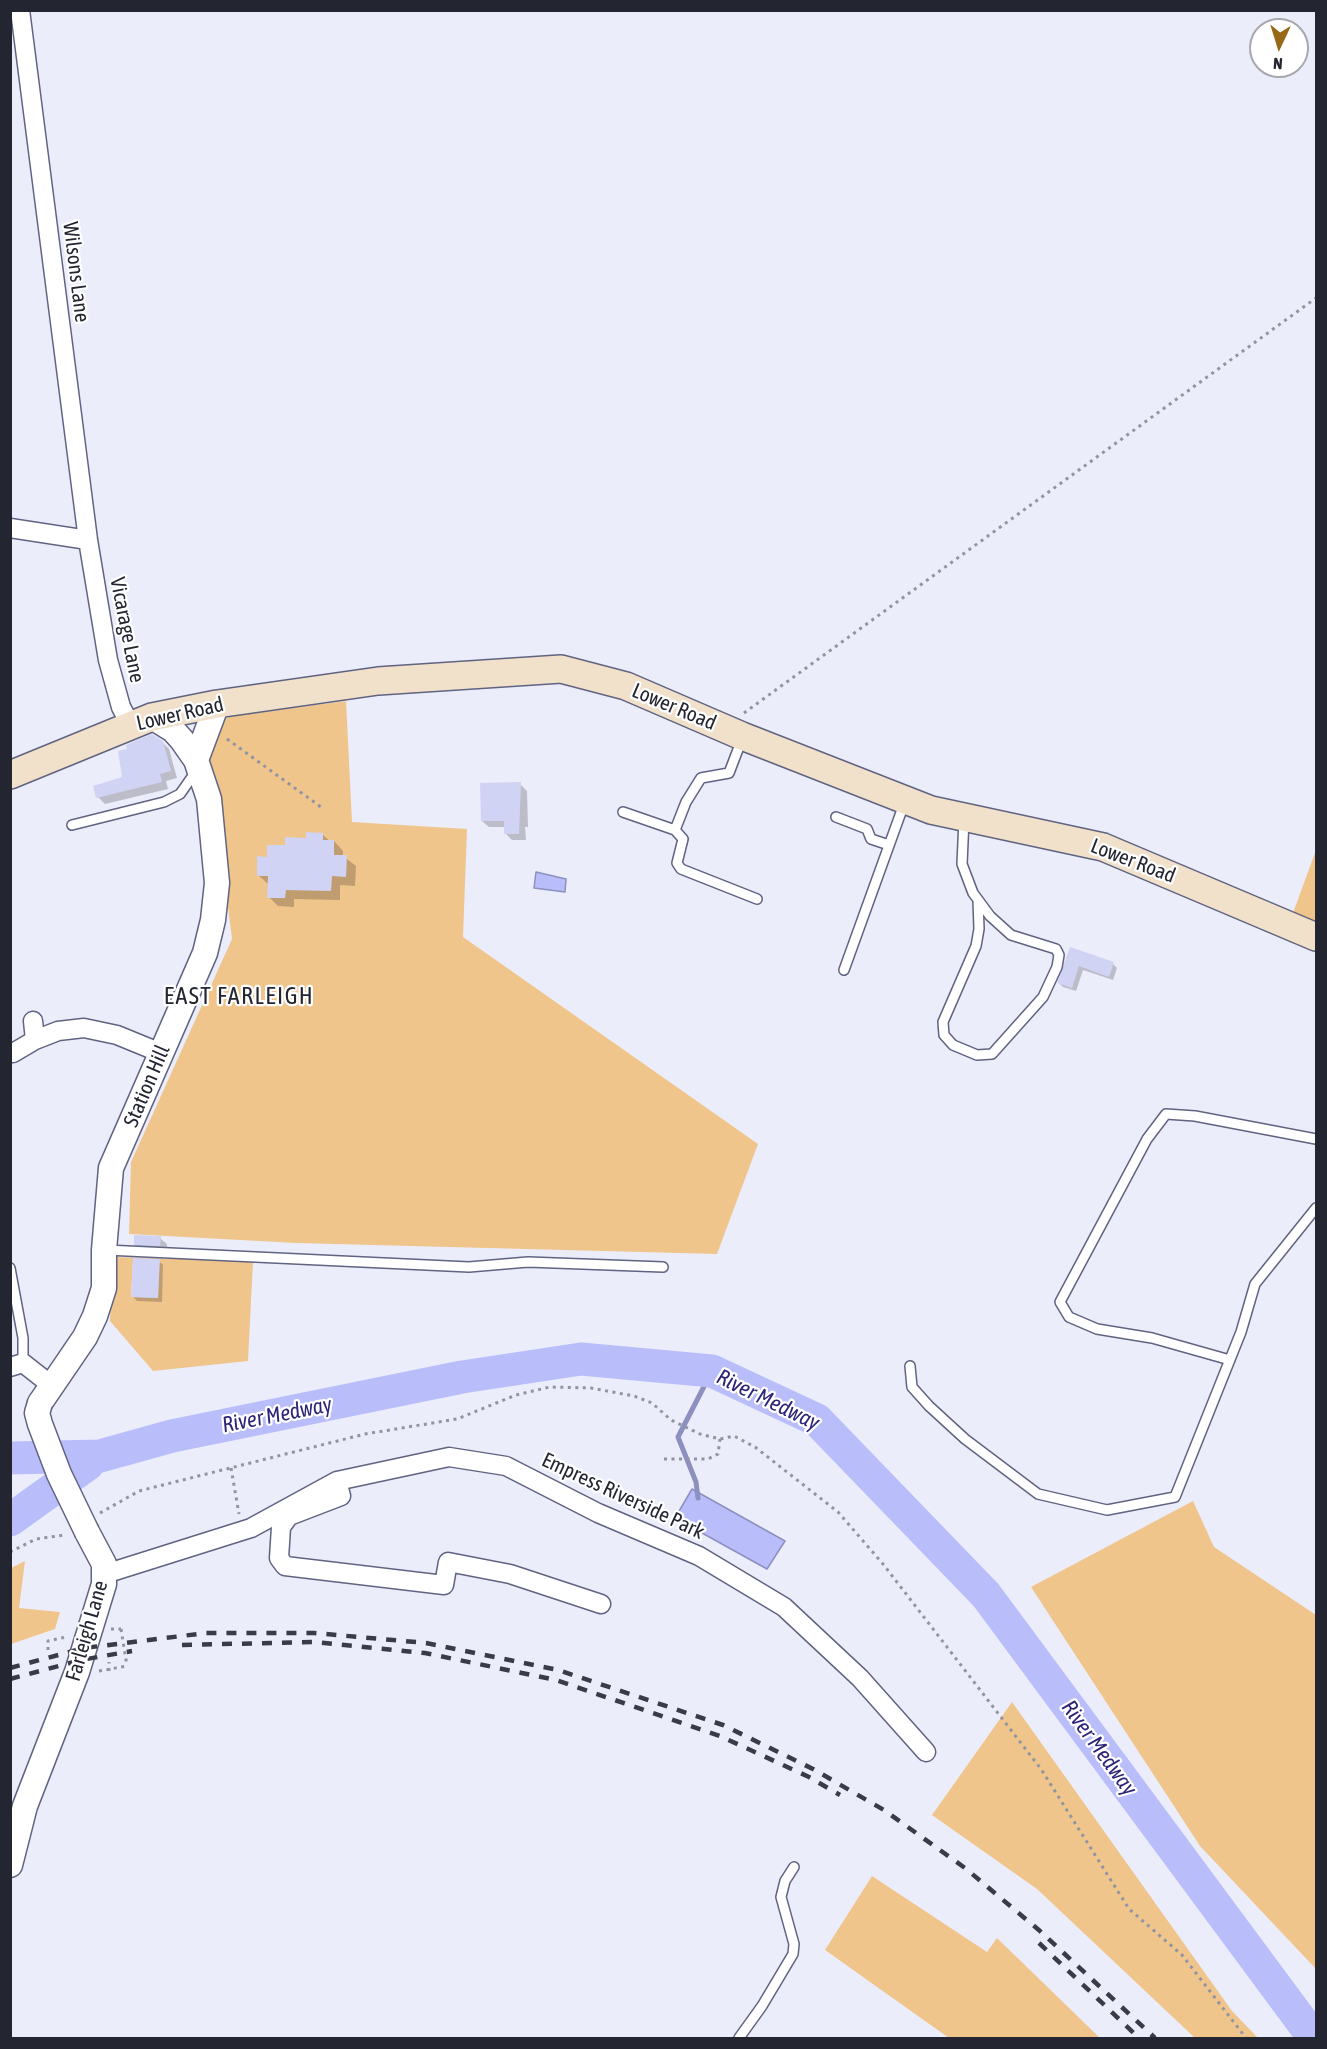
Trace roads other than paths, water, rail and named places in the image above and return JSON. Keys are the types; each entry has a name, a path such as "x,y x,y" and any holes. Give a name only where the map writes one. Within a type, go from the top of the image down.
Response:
{"main road":[{"name":"Lower Road","path":"10,775 142,721 212,715 378,681 561,669 626,686 905,801 964,819 1103,847 1317,937"}],"street":[{"name":"Wilsons Lane","path":"20,10 88,540"},
{"path":"10,528 88,540"},
{"name":"Vicarage Lane","path":"88,540 108,660 121,707 142,721"},
{"path":"198,766 212,715"},
{"name":"Station Hill","path":"46,1394 85,1337 95,1316 104,1288 104,1250 111,1168 206,953 213,920 217,883 213,822 198,766 173,730 142,721"},
{"path":"33,1021 35,1040"},
{"path":"13,1053 35,1040 58,1031 84,1028 117,1035 160,1053"},
{"path":"17,1365 46,1394"},
{"name":"Farleigh Lane","path":"10,1865 25,1806 77,1672 105,1575 104,1564 59,1474 40,1424 37,1413 46,1394"},
{"name":"Empress Riverside Park","path":"105,1575 243,1530 338,1481 449,1457 506,1466 598,1514 699,1556 784,1606 860,1677 926,1752"},
{"path":"338,1481 341,1496 289,1516 281,1527 279,1558 285,1566 444,1585 448,1562 510,1574 601,1604"}],"lane":[{"path":"675,830 686,802 701,778 729,773 733,732"},
{"path":"72,825 164,802 180,794 198,766"},
{"path":"844,970 905,801"},
{"path":"622,812 675,830 683,839 677,863 681,869 757,899"},
{"path":"836,816 867,829 871,839 889,846"},
{"path":"964,819 962,864 978,900 990,916 1011,935 1056,949 1059,955 1057,967 1043,997 992,1054 978,1055 954,1045 945,1035 943,1022 976,946 979,929 978,900"},
{"path":"1230,1360 1152,1338 1097,1329 1069,1317 1060,1302 1147,1139 1166,1114 1195,1116 1317,1139"},
{"path":"910,1366 912,1387 929,1406 965,1439 1038,1494 1107,1510 1175,1497 1230,1360 1255,1284 1317,1209"},
{"path":"104,1250 469,1267 528,1262 663,1267"},
{"path":"10,1268 24,1338 17,1365"},
{"path":"739,2038 793,1954 794,1944 781,1897 785,1881 794,1867"}],"water":[{"path":"536,872 566,879 565,892 534,888"},
{"path":"692,1489 785,1541 767,1569 675,1518"}],"waterway":[{"name":"River Medway","path":"10,1458 100,1456 172,1436 462,1377 581,1359 712,1371 817,1420 986,1595 1314,2038"},
{"path":"698,1498 696,1482 678,1437 712,1371"},
{"path":"10,1520 88,1464"}],"railway":[{"path":"10,1668 84,1648 206,1633 314,1633 426,1643 558,1670 723,1725 813,1769 884,1810 965,1868 1040,1931 1155,2038"},
{"path":"182,1645 314,1642 425,1653 556,1680 720,1736 809,1777 840,1795"},
{"path":"10,1679 81,1660 132,1651"},
{"path":"1039,1943 1139,2038"}],"district":[{"name":"EAST FARLEIGH","path":"239,996"}]}
